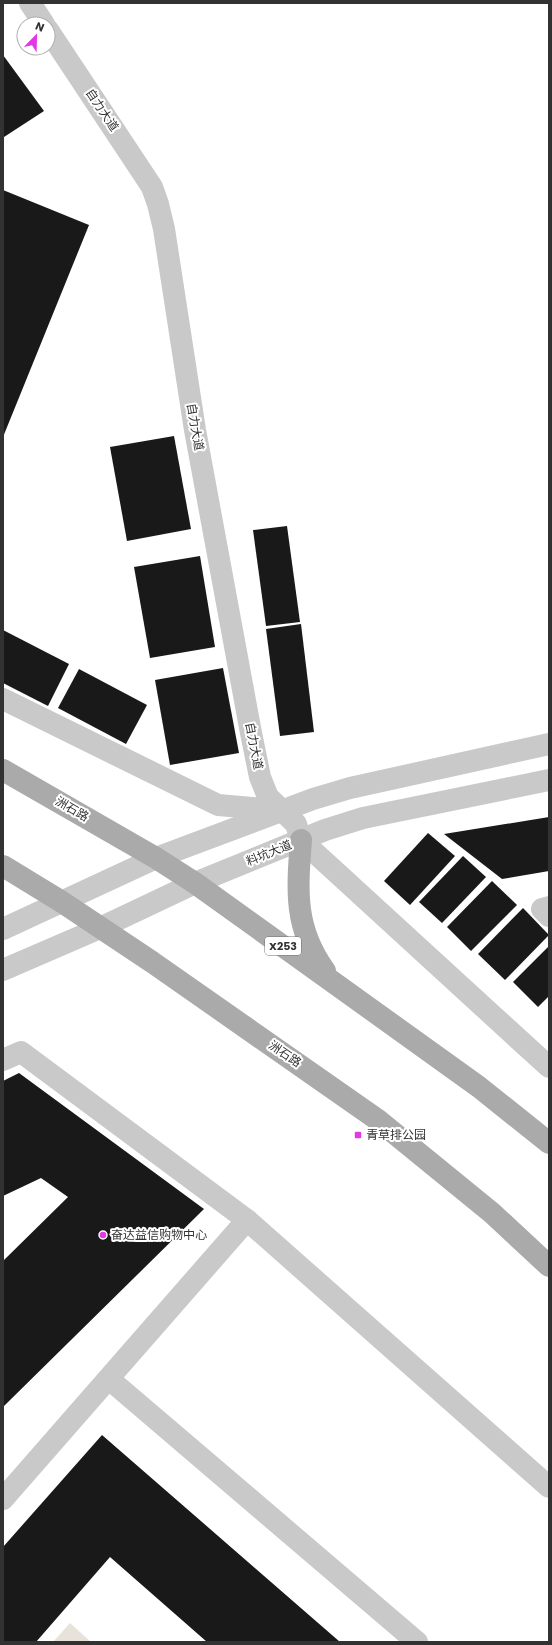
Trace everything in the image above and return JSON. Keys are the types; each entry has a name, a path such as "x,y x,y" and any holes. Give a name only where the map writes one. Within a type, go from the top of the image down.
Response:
{"main road":[{"name":"洲石路","path":"3,770 156,858 195,883 479,1087 549,1143"},
{"path":"301,840 298,885 299,912 308,942 317,960 331,981"},
{"name":"洲石路","path":"3,866 62,902 158,966 378,1120 492,1213 549,1266"}],"street":[{"path":"30,3 39,16"},
{"name":"自力大道","path":"56,42 152,187 158,204 164,229 195,430 260,777 274,804 283,810 296,824 301,840"},
{"path":"3,699 218,805 283,810"},
{"path":"3,929 156,858 313,799 350,788 549,744"},
{"name":"料坑大道","path":"3,970 100,928 195,883 325,830 363,818 549,780"},
{"path":"301,840 549,1067"},
{"path":"549,907 542,909 549,916"},
{"path":"3,1060 21,1052 247,1220 549,1487"},
{"path":"3,1499 247,1220"},
{"path":"108,1378 417,1642"}],"shaded area":[{"path":"70,1623 91,1642 53,1642"}],"building":[{"path":"3,55 44,111 4,137 3,136"},
{"path":"3,190 89,225 3,437"},
{"path":"174,436 191,529 127,541 110,447"},
{"path":"287,526 300,622 266,626 253,530"},
{"path":"200,556 215,647 150,658 134,567"},
{"path":"301,624 314,732 280,736 266,629"},
{"path":"3,630 69,664 48,706 3,683"},
{"path":"223,668 239,753 170,765 155,680"},
{"path":"79,669 147,705 126,744 58,708"},
{"path":"549,817 549,871 502,879 444,834"},
{"path":"428,833 455,856 410,905 384,881"},
{"path":"463,856 486,877 442,923 419,902"},
{"path":"492,881 517,905 471,951 447,927"},
{"path":"523,908 549,935 505,980 478,954"},
{"path":"549,946 549,996 538,1007 513,982"},
{"name":"奋达益信购物中心","path":"19,1073 204,1209 3,1407 3,1261 68,1197 41,1178 3,1196 3,1081"},
{"path":"102,1435 340,1642 207,1642 110,1557 36,1642 3,1642 3,1547"}],"place":[{"name":"青草排公园","path":"358,1135"},
{"name":"奋达益信购物中心","path":"103,1235"}]}
